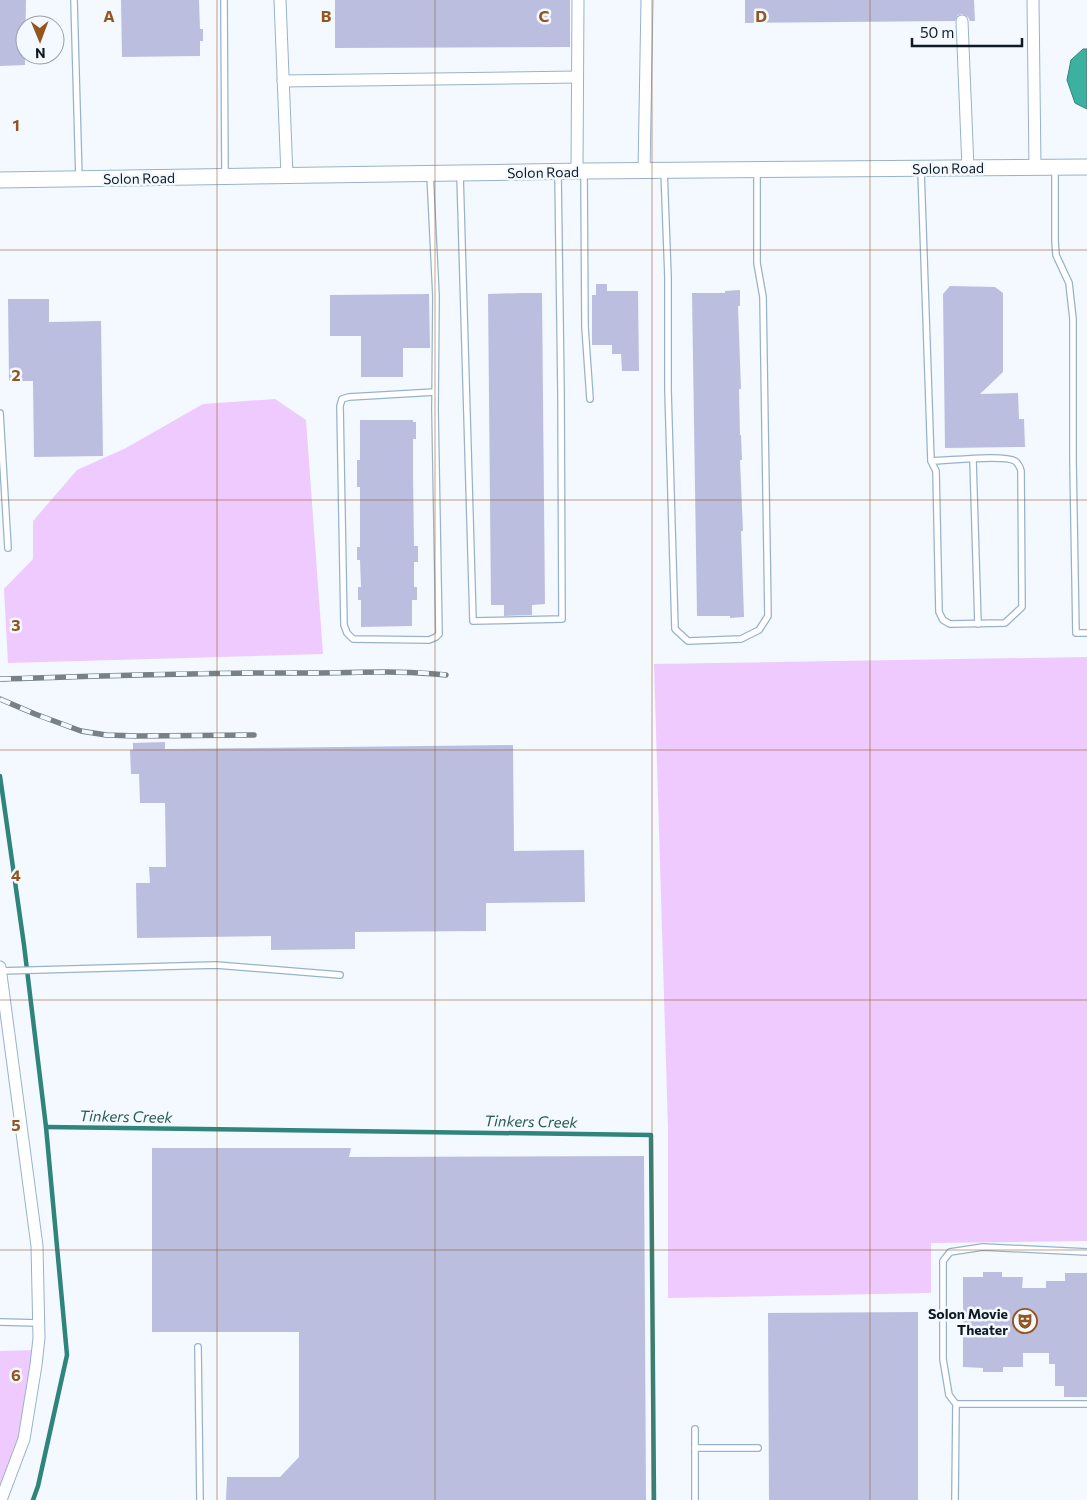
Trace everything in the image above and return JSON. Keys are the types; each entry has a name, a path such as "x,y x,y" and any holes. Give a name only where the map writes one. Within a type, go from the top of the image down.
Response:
{"street":[{"path":"280,0 287,176"},
{"path":"578,0 577,77 580,171"},
{"path":"644,171 647,0"},
{"path":"1032,0 1035,167"},
{"path":"962,21 968,168"},
{"path":"283,81 577,77"},
{"name":"Solon Road","path":"0,180 580,171 1087,167"},
{"path":"0,967 37,1246 38,1323 36,1365 24,1439 1,1500"}],"lane":[{"path":"74,0 79,179"},
{"path":"224,0 225,177"},
{"path":"1055,167 1056,255 1068,283 1073,319 1076,632 1087,633"},
{"path":"921,168 931,461 936,471 940,616 950,624 1005,623 1022,607 1019,466 1009,459 931,461"},
{"path":"664,170 675,629 688,640 741,639 759,630 768,616 763,297 757,263 757,170"},
{"path":"580,171 585,327 590,399"},
{"path":"460,174 473,621 562,619 558,172"},
{"path":"430,174 436,296 435,392 439,634 429,640 353,638 344,625 340,406 342,399 435,392"},
{"path":"0,413 8,548"},
{"path":"973,460 978,624"},
{"path":"0,971 216,965 340,975"},
{"path":"955,1500 956,1404 949,1395 943,1359 943,1261 950,1252 983,1247 1087,1252"},
{"path":"0,1322 38,1323"},
{"path":"198,1347 200,1500"},
{"path":"956,1404 1087,1404"},
{"path":"695,1429 695,1500"},
{"path":"695,1448 758,1448"}],"shaded area":[{"path":"1083,49 1087,49 1087,109 1075,103 1067,80 1071,60"},
{"path":"275,399 306,420 323,654 8,663 4,589 33,559 33,521 77,470 126,448 203,404"},
{"path":"1087,657 1087,1241 931,1243 931,1293 668,1298 668,1129 654,664"},
{"path":"37,1350 24,1439 0,1495 0,1351"}],"building":[{"path":"0,0 26,0 26,15 15,15 15,65 25,65 0,66"},
{"path":"121,0 199,0 200,29 203,29 203,41 200,41 200,56 122,57"},
{"path":"335,0 570,0 570,47 335,48"},
{"path":"745,0 974,0 975,21 970,21 968,17 962,14 958,15 955,21 745,23"},
{"path":"596,284 607,284 607,291 638,291 639,371 622,371 621,354 612,354 612,345 592,345 592,295 596,295"},
{"path":"950,286 995,287 1003,293 1003,372 980,394 1018,393 1019,419 1024,419 1025,447 945,448 943,294"},
{"path":"740,290 740,306 738,306 741,389 739,389 744,617 697,616 692,293 725,293 725,291"},
{"path":"542,293 545,604 532,605 532,615 504,616 504,605 491,605 488,294"},
{"path":"429,294 430,348 403,348 403,377 361,377 361,336 330,336 330,295"},
{"path":"8,299 49,299 49,322 101,321 103,456 34,457 33,381 9,381"},
{"path":"360,420 413,420 413,422 416,422 416,439 413,439 414,546 418,546 418,562 414,562 414,587 417,587 417,600 412,600 412,626 361,627 361,600 358,600 358,587 361,587 360,560 357,560 357,547 360,547 360,487 357,487 357,460 360,460"},
{"path":"165,742 165,749 513,745 514,851 584,850 585,902 486,903 486,931 355,932 355,949 271,950 271,936 137,938 136,883 150,883 149,867 166,867 165,803 140,803 139,774 131,774 130,750 133,750 133,743"},
{"path":"152,1148 351,1148 349,1157 644,1156 646,1500 226,1500 227,1477 280,1477 299,1457 299,1332 152,1332"},
{"name":"Solon Movie Theater","path":"983,1272 1002,1272 1002,1277 1023,1277 1022,1288 1046,1288 1046,1281 1065,1281 1065,1273 1087,1273 1087,1397 1064,1397 1064,1386 1055,1386 1055,1364 1049,1364 1049,1353 1023,1353 1023,1367 1003,1367 1003,1372 983,1372 983,1368 963,1367 963,1277 983,1277"},
{"path":"918,1312 918,1500 769,1500 768,1313"}],"waterway":[{"name":"Tinkers Creek","path":"0,776 24,945 46,1127 67,1355 38,1486 33,1500"},
{"name":"Tinkers Creek","path":"46,1127 651,1135 654,1500"}],"railway":[{"path":"0,679 234,673 396,672 446,675"},
{"path":"0,699 81,731 106,735 254,735"}],"place":[{"name":"Solon Movie Theater","path":"1025,1321"}]}
